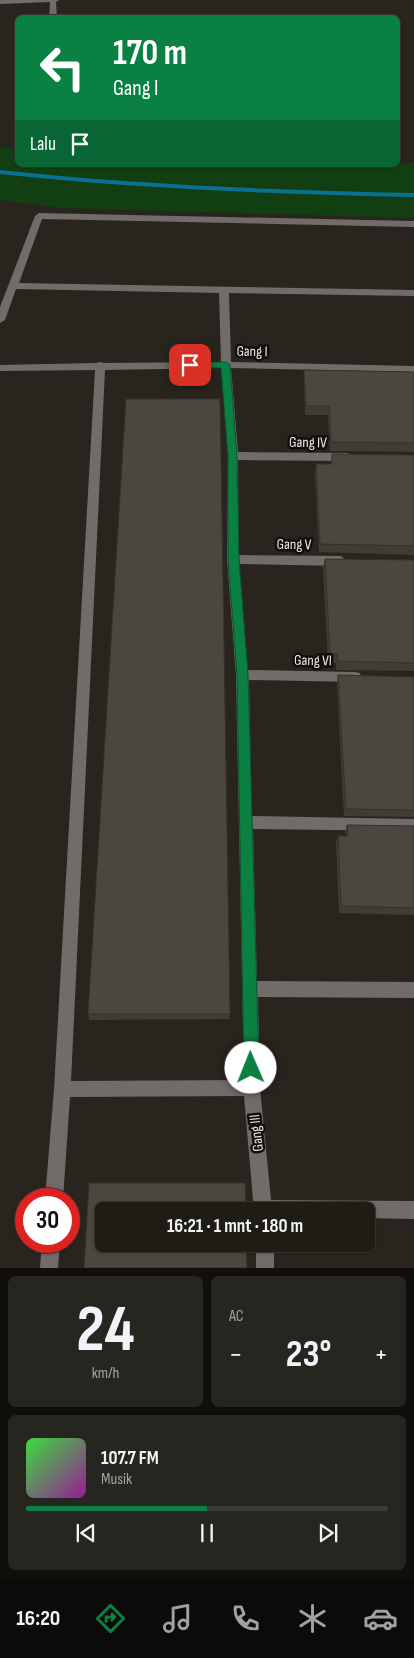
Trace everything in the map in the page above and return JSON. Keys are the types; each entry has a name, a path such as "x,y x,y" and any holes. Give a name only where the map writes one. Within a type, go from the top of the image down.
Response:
{"street":[{"path":"0,2 54,0 53,15"},
{"path":"0,320 38,216 414,224"},
{"path":"13,286 414,293"},
{"name":"Gang III","path":"224,291 226,365 232,456 233,559 242,675 252,1088 262,1202"},
{"path":"55,1188 62,1089 100,365"},
{"name":"Gang I","path":"0,368 100,365 226,365 414,369"},
{"name":"Gang IV","path":"232,456 357,457"},
{"name":"Gang V","path":"233,559 357,561"},
{"name":"Gang VI","path":"242,675 366,677"},
{"path":"246,822 414,825"},
{"path":"250,988 414,990"},
{"path":"62,1089 252,1088"},
{"path":"375,1210 414,1210"},
{"path":"264,1252 265,1268"},
{"path":"49,1268 50,1253"}],"green space":[{"path":"0,147 15,149 15,167 400,167 400,163 414,163 414,218 59,208 0,200"}],"building":[{"path":"304,370 414,372 414,443 331,442 329,406 306,406"},
{"path":"126,399 220,399 230,1014 88,1014"},
{"path":"332,454 414,455 414,546 320,544 316,464 332,464"},
{"path":"325,559 414,560 414,663 338,661 337,654 330,654"},
{"path":"338,675 414,677 414,810 346,809"},
{"path":"347,825 414,826 414,908 341,906 338,836 348,836"},
{"path":"89,1183 245,1183 246,1202 95,1202 95,1252 246,1252 247,1268 84,1268"}],"waterway":[{"path":"0,172 155,186 414,195"}],"route":[{"path":"190,365 226,365 232,456 233,559 242,675 251,1068"}]}
